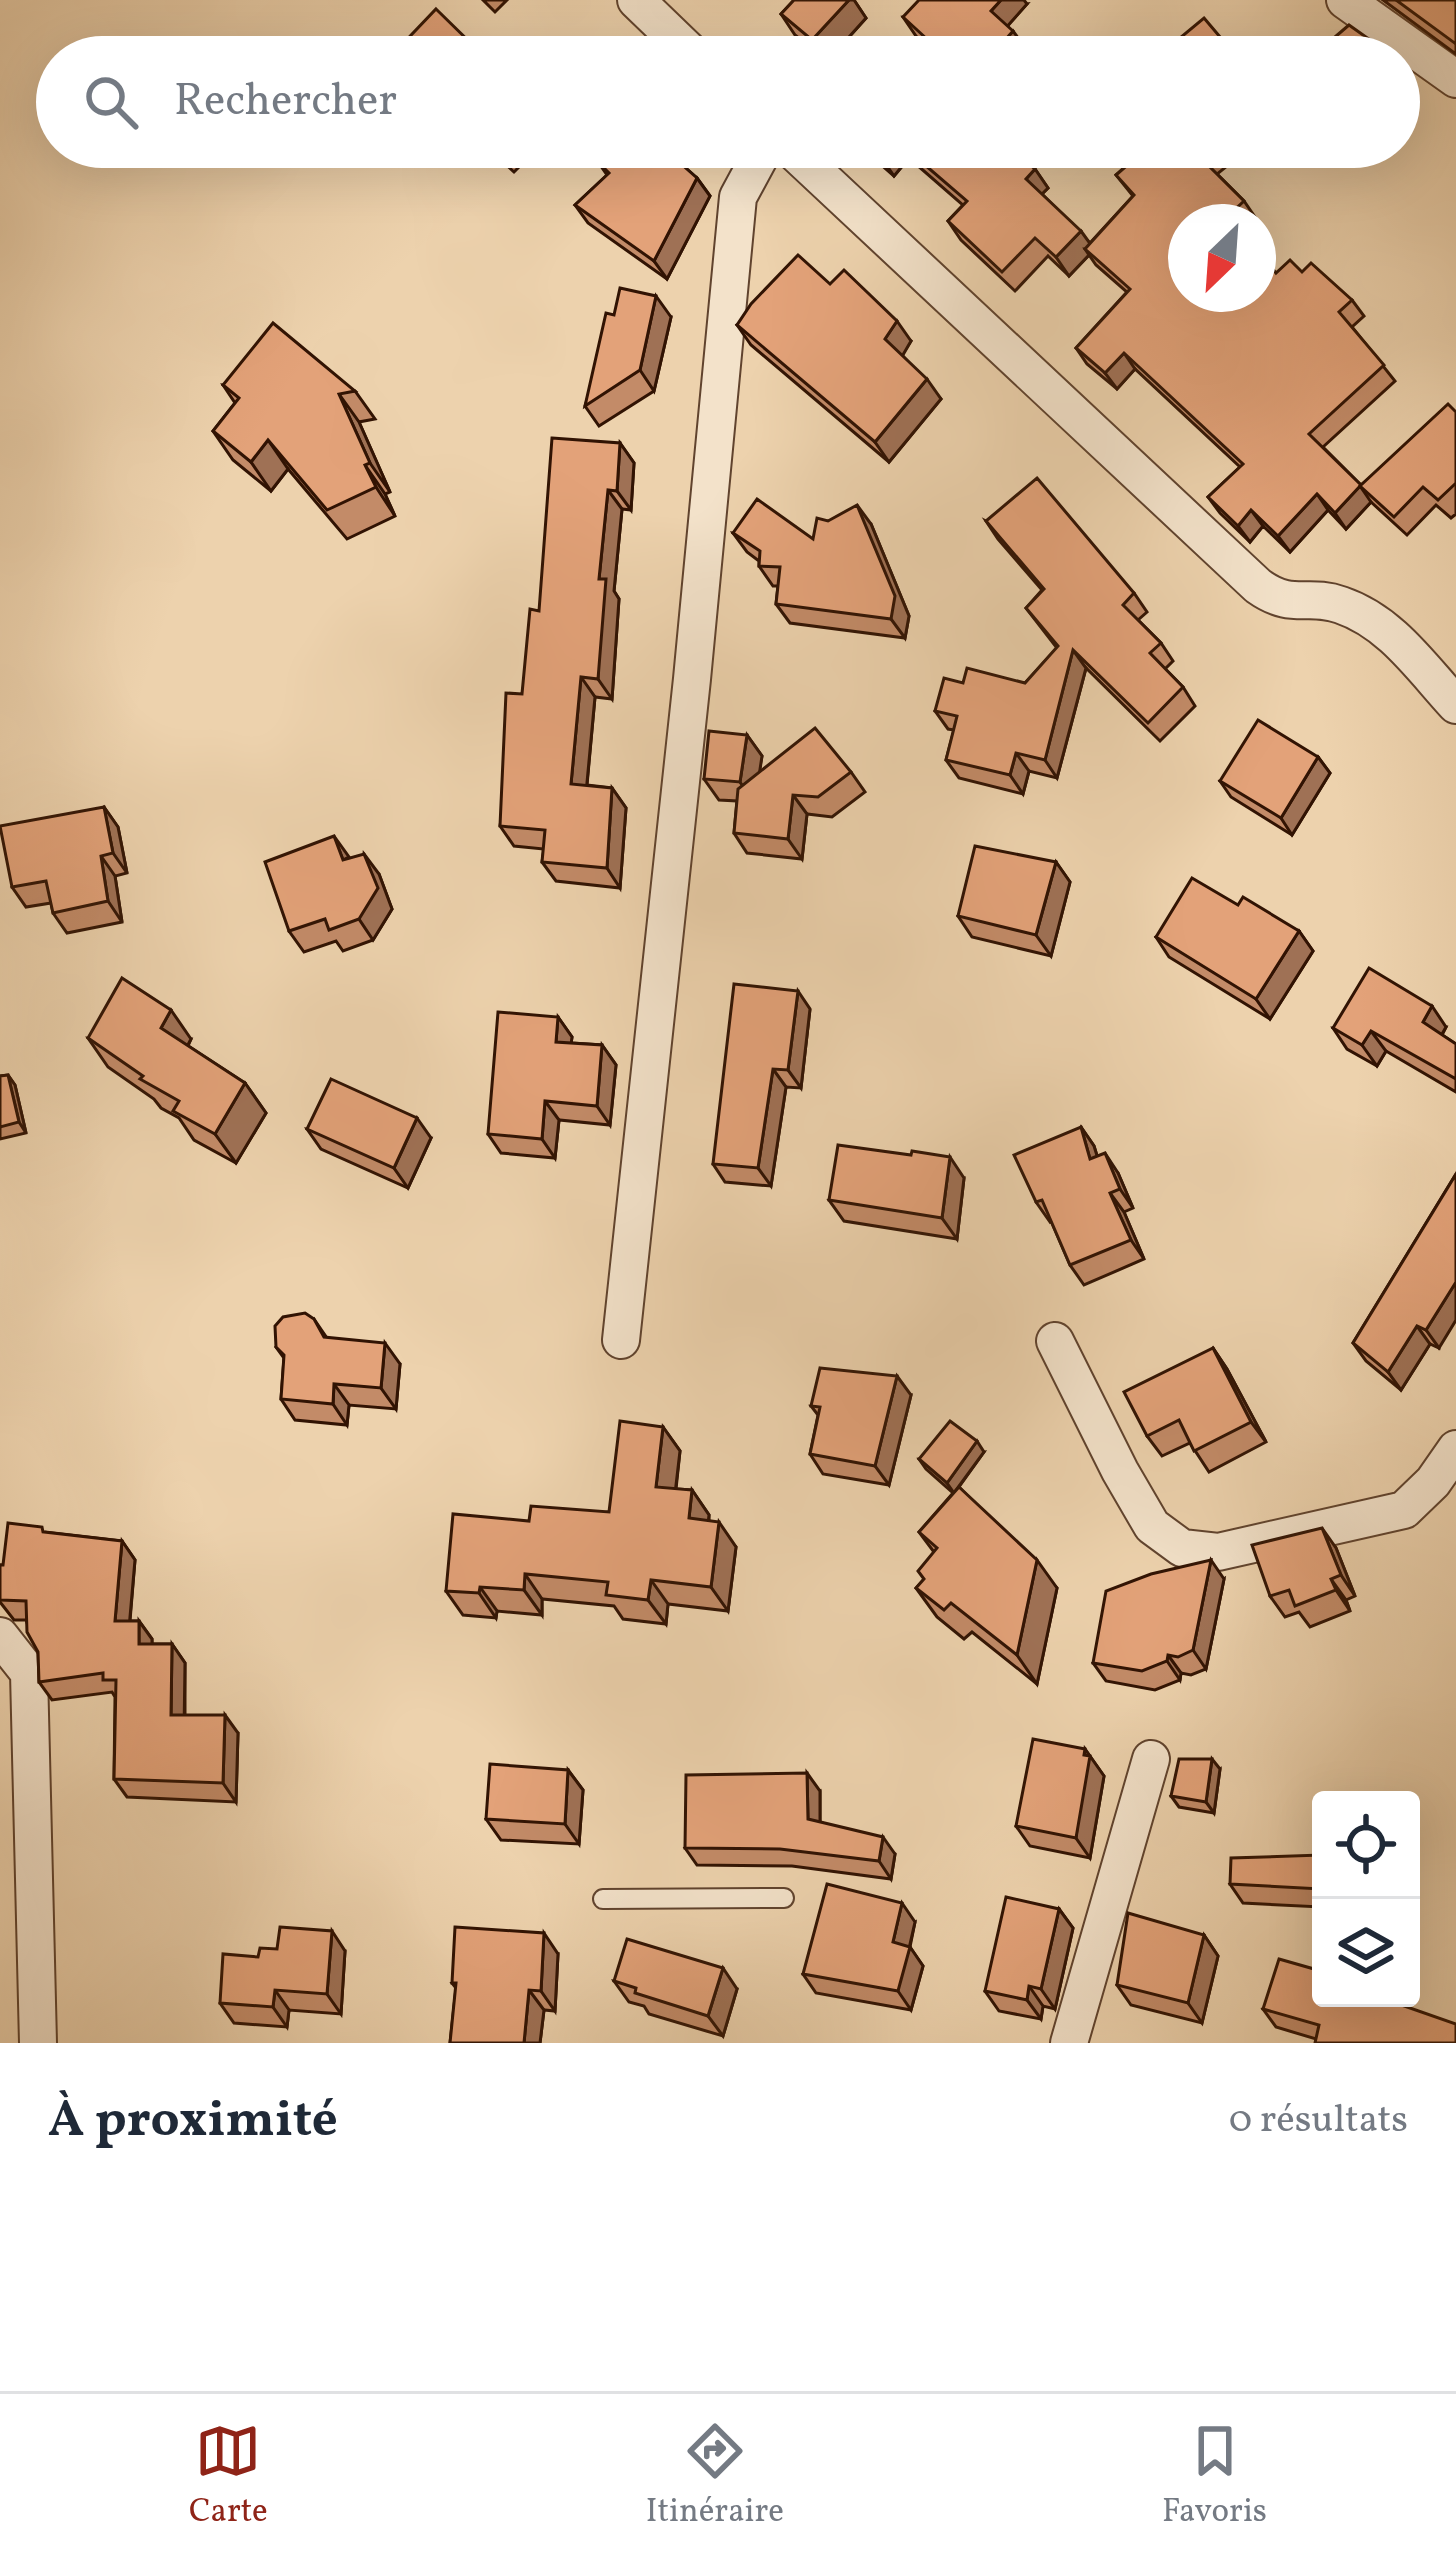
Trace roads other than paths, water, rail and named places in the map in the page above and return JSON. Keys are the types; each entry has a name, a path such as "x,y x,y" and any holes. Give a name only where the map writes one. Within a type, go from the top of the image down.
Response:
{"street":[{"path":"635,0 673,36"},
{"path":"1346,0 1396,36"},
{"path":"1420,54 1456,80"},
{"path":"621,1340 738,197 753,168"},
{"path":"810,168 1258,586 1280,601 1335,602 1378,621 1456,705"},
{"path":"1055,1341 1153,1526 1182,1548 1218,1552 1403,1510 1433,1482 1456,1449"},
{"path":"0,1636 29,1673 38,2043"},
{"path":"1070,2043 1151,1759"}],"lane":[{"path":"603,1899 784,1898"}]}
